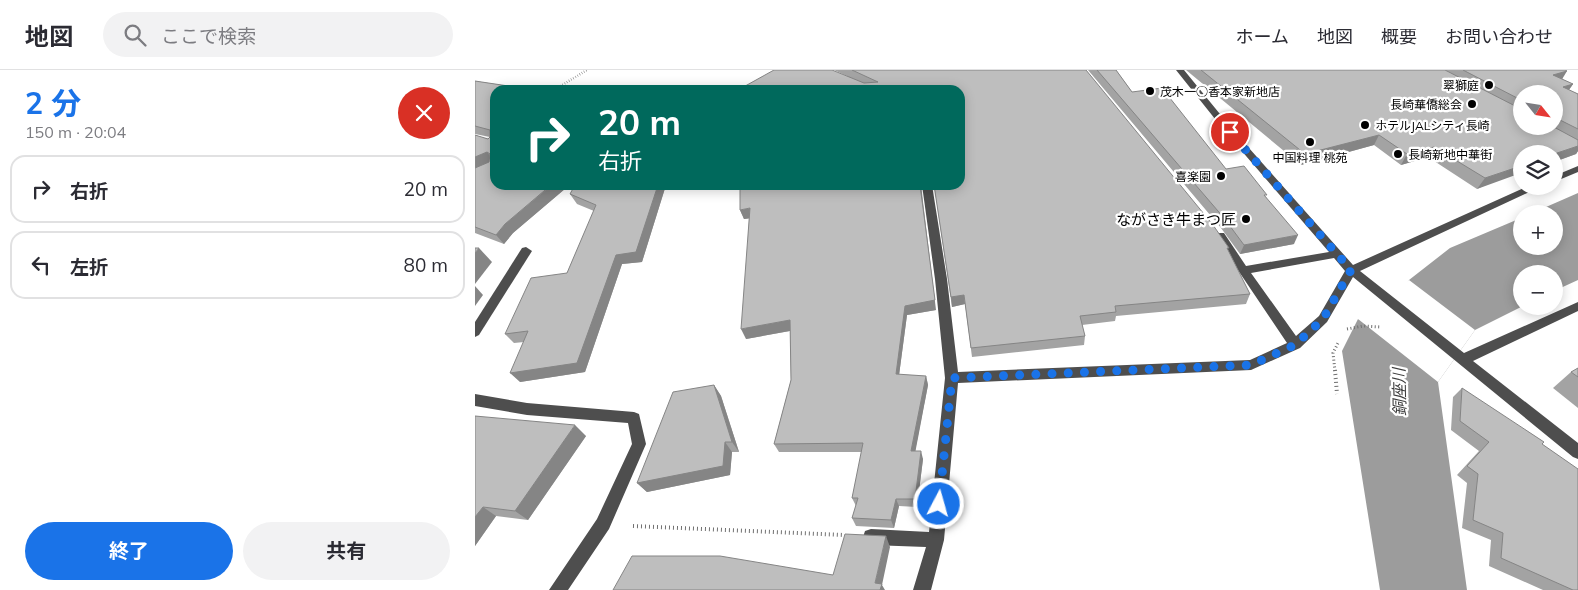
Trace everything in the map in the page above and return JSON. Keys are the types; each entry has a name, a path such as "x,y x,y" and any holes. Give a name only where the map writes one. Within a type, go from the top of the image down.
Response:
{"street":[{"path":"1183,70 1230,132 1351,270 1578,452"},
{"path":"1563,175 1578,169"},
{"path":"922,590 936,540 952,378 941,279 928,190"},
{"path":"952,378 1251,365 1295,345 1323,319 1351,270 1517,195"},
{"path":"1216,231 1245,270 1295,345"},
{"path":"475,332 526,251"},
{"path":"1245,270 1337,254"},
{"path":"1462,360 1578,306"},
{"path":"475,400 527,409 634,418 639,444 603,524 558,590"},
{"path":"847,535 936,540"}],"path":[{"path":"562,85 587,70"},
{"path":"1344,330 1363,326 1380,326"},
{"path":"1337,394 1333,353 1340,338"},
{"path":"603,524 847,535"}],"water":[{"name":"銅座川","path":"1578,193 1578,280 1563,287 1563,265 1513,265 1513,311 1475,330 1438,382 1467,590 1380,590 1342,351 1358,319 1380,326 1409,280 1450,248 1513,221 1513,255 1563,255 1563,205 1551,205"}],"pier":[{"path":"1409,280 1475,330 1438,382 1358,319 1360,317 1379,323 1403,285"}],"building":[{"path":"774,70 832,70 864,83 878,82 852,70 1086,70 1213,225 1229,248 1227,248 1250,294 1115,306 1116,312 1080,316 1085,336 971,348 964,295 951,297 935,190 965,190 965,85 747,85"},
{"path":"1097,70 1116,70 1132,92 1162,88 1226,169 1244,166 1267,195 1264,195 1298,235 1244,245 1224,218"},
{"path":"1201,70 1445,70 1513,105 1513,135 1563,135 1563,132 1578,140 1578,146 1563,151 1563,145 1513,145 1513,169 1485,178 1434,147 1407,154 1379,135 1305,154"},
{"path":"1463,70 1565,70 1567,71 1553,75 1573,84 1563,87 1563,85 1513,85 1513,96"},
{"path":"475,81 502,85 490,85 490,130 475,126"},
{"path":"1563,87 1578,94 1578,129 1563,122"},
{"path":"475,135 488,139 490,137 490,154 487,152 475,157"},
{"path":"490,154 490,190 545,190 505,224 496,235 475,227 475,168 489,162"},
{"path":"572,190 656,190 636,252 616,255 577,363 510,373 528,331 505,334 531,278 567,273 596,205 570,194"},
{"path":"740,190 921,190 935,300 905,306 896,374 926,376 911,451 921,451 915,499 896,499 891,520 852,518 858,498 852,498 863,443 774,444 791,380 790,320 741,329 750,208 740,210"},
{"path":"1578,368 1578,377 1571,372"},
{"path":"714,385 732,442 725,442 723,466 637,483 673,392"},
{"path":"1462,388 1544,442 1542,444 1578,469 1578,590 1573,590 1501,558 1503,533 1473,520 1478,474 1467,466 1489,442 1460,421"},
{"path":"475,416 575,425 515,511 483,507 475,517"},
{"path":"845,534 886,536 875,583 882,584 880,590 613,590 632,556 720,556 833,575"}],"place":[{"name":"翠獅庭","path":"1489,85"},
{"name":"茂木一○香本家新地店","path":"1150,91"},
{"name":"長崎華僑総会","path":"1472,104"},
{"name":"ホテルJALシティ長崎","path":"1365,125"},
{"name":"中国料理 桃苑","path":"1310,142"},
{"name":"長崎新地中華街","path":"1398,154"},
{"name":"喜楽園","path":"1221,176"},
{"name":"ながさき牛まつ匠","path":"1246,219"}],"route":[{"path":"939,504 952,378 1251,365 1295,345 1323,319 1351,270 1230,132"}]}
